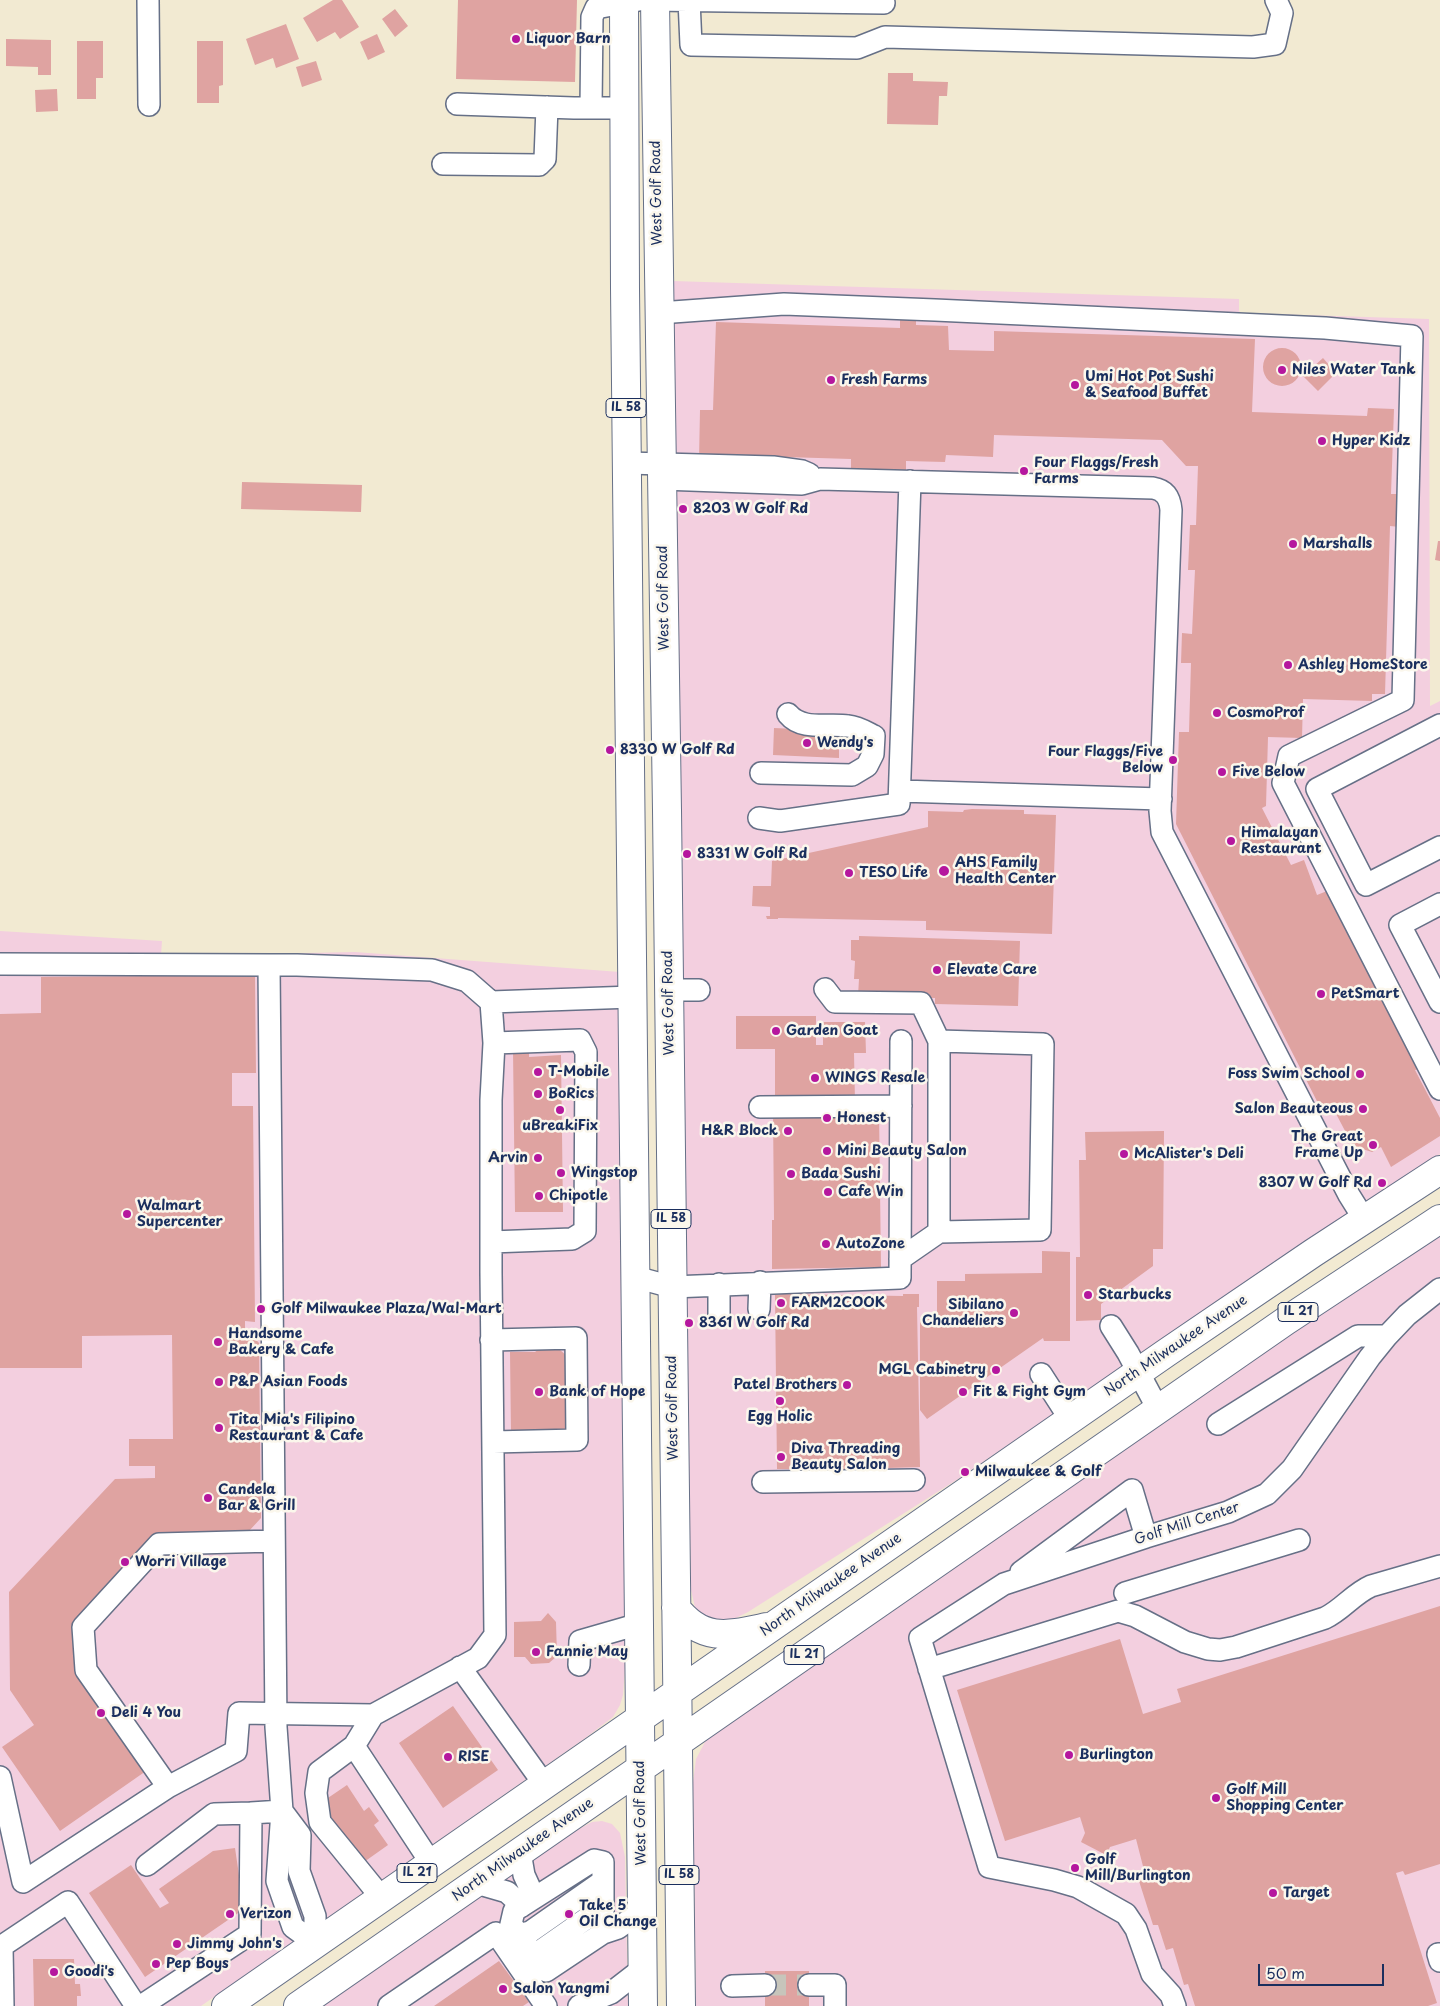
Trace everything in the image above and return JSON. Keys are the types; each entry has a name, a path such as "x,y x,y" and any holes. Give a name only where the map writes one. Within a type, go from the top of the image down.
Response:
{"main road":[{"name":"West Golf Road","path":"654,0 662,472 681,2006"},
{"name":"West Golf Road","path":"635,1 624,108 643,2006"},
{"name":"North Milwaukee Avenue","path":"226,2006 1138,1372 1364,1219 1440,1170"},
{"name":"North Milwaukee Avenue","path":"298,2006 1337,1285 1440,1219"},
{"path":"676,1608 690,1624 711,1634 724,1634 774,1625"}],"street":[{"path":"148,0 149,105"},
{"path":"591,108 592,17 596,8 635,1 654,0 884,1 885,37"},
{"path":"689,0 691,45 857,48 885,37 1253,48 1275,44 1282,13 1276,0"},
{"path":"456,104 624,108"},
{"path":"443,164 539,165 545,159 547,107"},
{"path":"659,313 784,304 1325,328 1412,336 1403,700 1288,756 1283,783 1440,1089"},
{"path":"627,462 662,472 802,484 820,479 1153,488 1166,494 1171,505 1171,514 1161,798 1162,834 1349,1195 1364,1219"},
{"path":"759,818 780,821 899,804 910,482"},
{"path":"761,773 852,775 867,766 873,754 874,736 860,729 848,726 798,723 788,714"},
{"path":"1440,726 1317,788 1366,885 1440,847"},
{"path":"900,791 1161,798"},
{"path":"1440,904 1400,925 1440,1002"},
{"path":"0,964 269,965 432,970 467,981 491,1002 632,997"},
{"path":"269,965 276,1714 282,1811 277,1881 293,1927 315,1944"},
{"path":"825,989 835,1002 922,1003 939,1041 939,1232"},
{"path":"668,990 699,990"},
{"path":"0,1777 23,1882 168,1787 236,1751 239,1713 373,1715 478,1658 495,1635 491,1242 494,1044 491,1002"},
{"path":"491,1242 572,1240 586,1231 586,1052 580,1040 494,1044"},
{"path":"635,1288 900,1278 901,1041"},
{"path":"900,1259 939,1232 1040,1230 1043,1044 939,1041"},
{"path":"760,1107 901,1106"},
{"path":"759,1309 760,1282"},
{"path":"719,1284 719,1314"},
{"name":"Golf Mill Center","path":"1175,2006 1171,1995 1152,1974 1136,1929 1126,1914 1078,1887 1054,1880 989,1867 920,1638 1004,1584 1236,1509 1267,1494 1292,1470 1365,1364 1387,1336 1407,1315 1440,1288"},
{"path":"1112,1326 1158,1409"},
{"path":"1218,1424 1358,1336 1387,1336"},
{"path":"492,1340 576,1338 577,1440 492,1442"},
{"path":"1041,1374 1070,1419"},
{"path":"763,1482 914,1480"},
{"path":"1004,1584 1132,1490 1146,1537"},
{"path":"168,1787 86,1670 82,1627 159,1544 274,1540"},
{"path":"1125,1593 1300,1540"},
{"path":"929,1669 1118,1611 1135,1616 1185,1642 1199,1647 1220,1650 1236,1648 1334,1614 1360,1591 1371,1586 1440,1566"},
{"path":"579,1665 580,1641 639,1624"},
{"path":"460,1667 544,1784"},
{"path":"373,1715 354,1746 319,1772 316,1793 320,1822 381,1898"},
{"path":"354,1746 431,1863"},
{"path":"147,1865 214,1814 282,1811"},
{"path":"141,2006 250,1934 251,1813"},
{"path":"520,1852 528,1901"},
{"path":"603,1934 603,1862 594,1860 514,1911 511,1924 546,1972 603,1934 618,1928 642,1911"},
{"path":"476,1883 507,1892 528,1901"},
{"path":"526,1944 530,1932 603,1894"},
{"path":"4,2006 2,1946 68,1902 136,2006"},
{"path":"389,2006 496,1933 546,2006"},
{"path":"1440,1954 1438,1954 1440,1961"},
{"path":"579,2006 610,1993 642,1969"},
{"path":"732,1986 765,1985"},
{"path":"809,1985 835,1985 835,2006"}],"shaded area":[{"path":"673,281 1239,299 1239,311 1241,313 1429,319 1430,706 1440,701 1440,1154 1336,1221 958,1479 748,1612 720,1626 696,1612 691,1590 684,1203"},
{"path":"0,931 162,941 161,955 163,956 355,952 620,972 625,1667 623,1695 620,1705 613,1717 584,1739 201,2006 0,2006"},
{"name":"Golf Mill Shopping Center","path":"1440,1234 1440,2006 696,2006 693,1783 696,1759 705,1742 712,1735 1290,1334"},
{"path":"602,1821 612,1824 620,1833 625,1857 628,2006 322,2006 573,1832 592,1822"}],"building":[{"path":"333,0 342,0 359,27 340,39 335,32 317,42 303,18"},
{"name":"Liquor Barn","path":"458,0 577,0 575,82 456,79"},
{"path":"395,9 408,26 395,37 382,19"},
{"path":"286,24 299,59 276,68 273,58 255,65 246,39"},
{"path":"377,34 385,52 368,60 360,42"},
{"path":"6,39 51,40 51,75 38,75 38,67 6,66"},
{"path":"77,41 103,41 103,78 96,78 96,99 77,99"},
{"path":"197,41 223,41 223,85 219,86 219,103 197,103"},
{"path":"316,61 322,80 302,87 296,67"},
{"path":"888,73 913,73 913,81 948,82 947,96 939,96 938,125 887,124"},
{"path":"57,89 58,111 36,112 35,90"},
{"path":"900,316 916,317 916,325 948,326 949,350 994,351 994,331 1255,339 1252,412 1367,416 1368,408 1394,409 1391,494 1401,494 1400,527 1390,526 1385,694 1372,694 1372,701 1303,699 1302,738 1268,737 1266,806 1262,808 1291,865 1304,860 1317,895 1327,891 1419,1069 1415,1070 1440,1118 1440,1136 1391,1167 1381,1147 1372,1152 1353,1146 1333,1108 1323,1113 1176,824 1179,732 1189,732 1191,663 1181,663 1182,633 1192,634 1195,570 1188,570 1190,525 1196,525 1198,466 1186,466 1162,440 994,435 993,457 946,455 945,462 906,461 906,472 851,471 851,459 753,456 753,461 699,460 700,410 713,410 716,322 900,328"},
{"name":"Niles Water Tank","path":"1282,348 1295,354 1301,367 1295,380 1282,386 1269,380 1263,367 1269,354"},
{"path":"1323,358 1336,373 1318,391 1303,376"},
{"path":"242,482 362,485 361,512 241,509"},
{"path":"1438,541 1440,541 1440,561 1435,560"},
{"name":"Wendy's","path":"774,728 839,731 839,758 773,755"},
{"path":"964,810 1024,810 1024,814 1056,815 1052,934 926,930 926,921 767,919 766,916 770,916 770,907 752,906 753,886 771,886 772,861 928,827 928,811 963,812"},
{"name":"Elevate Care","path":"859,936 1020,941 1018,1006 935,1004 935,998 858,996 859,979 854,979 855,961 851,960 851,940 859,940"},
{"name":"Walmart Supercenter","path":"255,975 256,1073 232,1073 232,1106 253,1106 255,1322 245,1321 245,1328 259,1343 261,1518 249,1531 160,1533 75,1619 76,1669 146,1771 60,1831 2,1747 34,1725 10,1690 9,1592 115,1479 155,1478 155,1466 129,1466 129,1439 173,1439 172,1335 82,1336 82,1368 0,1368 0,1014 41,1013 41,977"},
{"path":"736,1016 816,1016 816,1045 823,1045 823,1022 865,1022 866,1053 854,1053 855,1102 775,1104 775,1049 736,1049"},
{"path":"513,1050 529,1050 529,1057 561,1055 563,1212 515,1212"},
{"path":"773,1111 879,1111 881,1267 772,1269 772,1220 774,1220"},
{"path":"1164,1131 1163,1249 1153,1249 1153,1266 1101,1304 1101,1320 1076,1321 1076,1257 1080,1257 1079,1160 1086,1160 1085,1132"},
{"path":"1042,1251 1070,1252 1070,1341 1044,1341 1043,1338 927,1419 920,1410 920,1319 937,1319 937,1281 965,1281 965,1274 1042,1273"},
{"name":"Patel Brothers","path":"903,1294 919,1294 919,1307 917,1307 920,1467 887,1468 887,1471 812,1472 812,1469 777,1469 775,1295 903,1296"},
{"name":"Bank of Hope","path":"539,1349 559,1349 568,1357 568,1427 561,1435 511,1433 510,1352 535,1352"},
{"name":"Golf Mill Shopping Center","path":"1440,1606 1440,1864 1405,1875 1403,1871 1396,1873 1437,2003 1428,2006 1195,2006 1188,1984 1184,1985 1173,1948 1166,1950 1158,1925 1153,1925 1139,1881 1145,1874 1136,1839 1110,1847 1106,1855 1081,1842 1085,1833 1080,1817 1005,1841 957,1690 1120,1639 1143,1714 1181,1702 1177,1689"},
{"path":"548,1613 556,1622 557,1656 549,1663 531,1664 525,1657 514,1657 514,1622 541,1621"},
{"name":"RISE","path":"453,1706 498,1770 443,1808 399,1743"},
{"path":"347,1785 364,1811 369,1807 379,1821 374,1825 388,1845 364,1862 322,1802"},
{"path":"235,1848 244,1909 145,1977 89,1893 131,1865 160,1908 169,1903 159,1889 213,1851"},
{"name":"Goodi's","path":"33,1959 74,1959 75,1984 80,1984 81,1996 77,1996 77,2006 34,2006"},
{"path":"499,1961 529,2002 523,2006 434,2006"},
{"path":"765,1971 809,1971 809,2006 765,2006"}],"tunnel":[{"path":"765,1985 809,1985"}],"place":[{"name":"Liquor Barn","path":"516,39"},
{"name":"Niles Water Tank","path":"1282,370"},
{"name":"Fresh Farms","path":"831,380"},
{"name":"Umi Hot Pot Sushi & Seafood Buffet","path":"1075,385"},
{"name":"Hyper Kidz","path":"1322,441"},
{"name":"Four Flaggs/Fresh Farms","path":"1024,471"},
{"name":"8203 W Golf Rd","path":"683,509"},
{"name":"Marshalls","path":"1293,544"},
{"name":"Ashley HomeStore","path":"1288,665"},
{"name":"CosmoProf","path":"1217,713"},
{"name":"Wendy's","path":"807,743"},
{"name":"8330 W Golf Rd","path":"610,750"},
{"name":"Four Flaggs/Five Below","path":"1173,760"},
{"name":"Five Below","path":"1222,772"},
{"name":"Himalayan Restaurant","path":"1231,841"},
{"name":"8331 W Golf Rd","path":"687,854"},
{"name":"AHS Family Health Center","path":"944,871"},
{"name":"TESO Life","path":"849,873"},
{"name":"Elevate Care","path":"937,970"},
{"name":"PetSmart","path":"1321,994"},
{"name":"Garden Goat","path":"776,1031"},
{"name":"T-Mobile","path":"538,1072"},
{"name":"Foss Swim School","path":"1360,1074"},
{"name":"WINGS Resale","path":"815,1078"},
{"name":"BoRics","path":"538,1094"},
{"name":"Salon Beauteous","path":"1363,1109"},
{"name":"uBreakiFix","path":"560,1110"},
{"name":"Honest","path":"827,1118"},
{"name":"H&R Block","path":"788,1131"},
{"name":"The Great Frame Up","path":"1373,1145"},
{"name":"Mini Beauty Salon","path":"827,1151"},
{"name":"McAlister's Deli","path":"1124,1154"},
{"name":"Arvin","path":"538,1158"},
{"name":"Wingstop","path":"561,1173"},
{"name":"Bada Sushi","path":"791,1174"},
{"name":"8307 W Golf Rd","path":"1382,1183"},
{"name":"Cafe Win","path":"828,1192"},
{"name":"Chipotle","path":"539,1196"},
{"name":"Walmart Supercenter","path":"127,1214"},
{"name":"AutoZone","path":"826,1244"},
{"name":"Starbucks","path":"1088,1295"},
{"name":"FARM2COOK","path":"781,1303"},
{"name":"Golf Milwaukee Plaza/Wal-Mart","path":"261,1309"},
{"name":"Sibilano Chandeliers","path":"1014,1313"},
{"name":"8361 W Golf Rd","path":"689,1323"},
{"name":"Handsome Bakery & Cafe","path":"218,1342"},
{"name":"MGL Cabinetry","path":"996,1370"},
{"name":"P&P Asian Foods","path":"219,1382"},
{"name":"Patel Brothers","path":"847,1385"},
{"name":"Bank of Hope","path":"539,1392"},
{"name":"Fit & Fight Gym","path":"963,1392"},
{"name":"Egg Holic","path":"780,1401"},
{"name":"Tita Mia's Filipino Restaurant & Cafe","path":"219,1428"},
{"name":"Diva Threading Beauty Salon","path":"781,1457"},
{"name":"Milwaukee & Golf","path":"965,1472"},
{"name":"Candela Bar & Grill","path":"208,1498"},
{"name":"Worri Village","path":"125,1562"},
{"name":"Fannie May","path":"536,1652"},
{"name":"Deli 4 You","path":"101,1713"},
{"name":"Burlington","path":"1069,1755"},
{"name":"RISE","path":"448,1757"},
{"name":"Golf Mill Shopping Center","path":"1216,1798"},
{"name":"Golf Mill/Burlington","path":"1075,1868"},
{"name":"Target","path":"1273,1893"},
{"name":"Verizon","path":"230,1914"},
{"name":"Take 5 Oil Change","path":"569,1914"},
{"name":"Jimmy John's","path":"177,1944"},
{"name":"Pep Boys","path":"156,1964"},
{"name":"Goodi's","path":"54,1972"},
{"name":"Salon Yangmi","path":"503,1989"}]}
